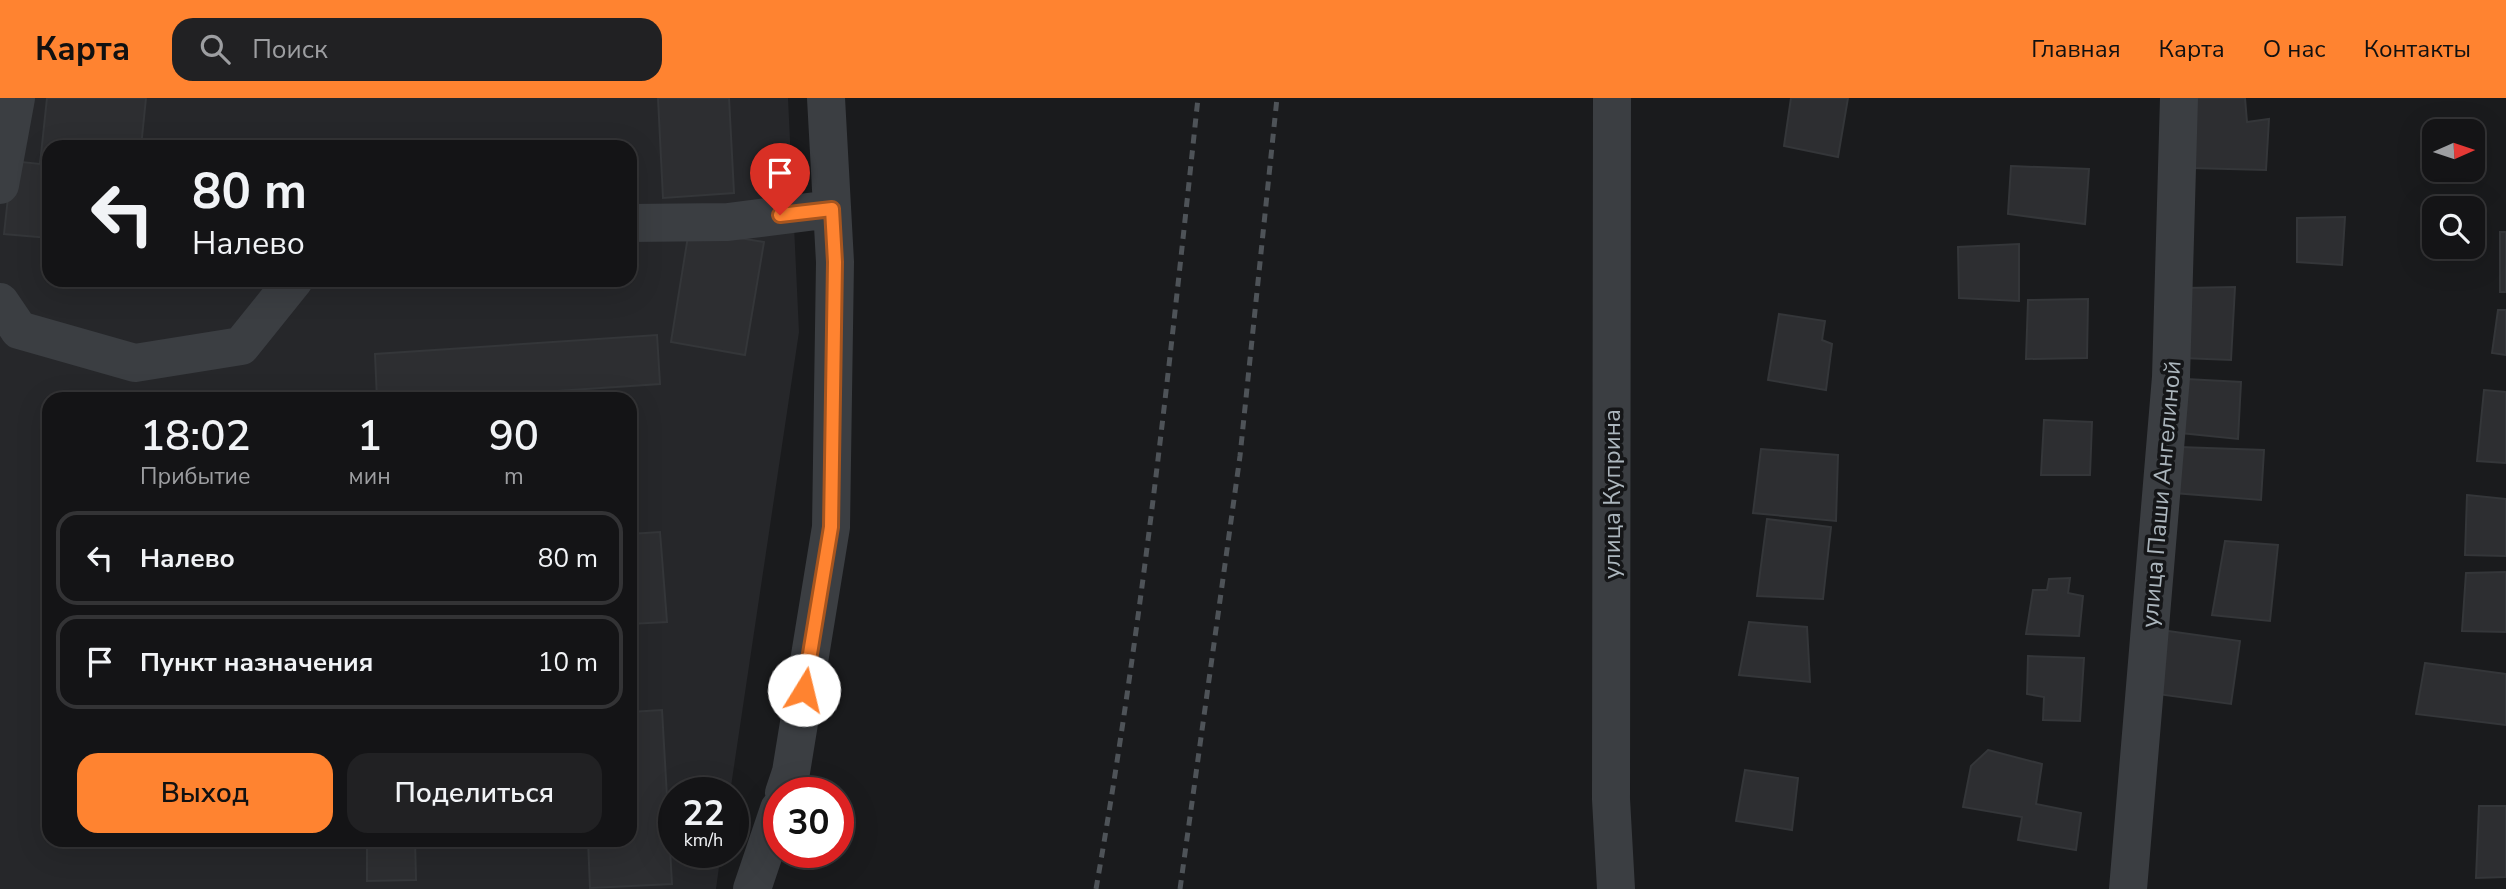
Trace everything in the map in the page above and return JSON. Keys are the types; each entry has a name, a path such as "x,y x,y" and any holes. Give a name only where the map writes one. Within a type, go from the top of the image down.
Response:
{"street":[{"path":"0,185 16,98"},
{"path":"789,777 831,527 835,262 826,98"},
{"name":"улица Куприна","path":"1612,98 1611,799 1616,889"},
{"name":"улица Паши Ангелиной","path":"2128,889 2171,377 2179,98"},
{"path":"637,223 729,222 832,209"},
{"path":"0,302 19,330 135,363 241,346 288,287"},
{"path":"752,889 763,856"}],"shaded area":[{"path":"0,98 788,98 799,332 732,777 658,777 658,868 719,868 716,889 0,889"}],"building":[{"path":"47,98 146,98 142,140 43,140"},
{"path":"658,98 729,98 734,193 663,198"},
{"path":"1791,98 1848,98 1838,157 1784,146"},
{"path":"2190,98 2245,98 2247,122 2269,119 2266,170 2191,168"},
{"path":"42,145 42,237 4,234 12,161 40,164"},
{"path":"2011,166 2089,169 2085,224 2008,214"},
{"path":"2345,217 2342,265 2297,262 2297,218"},
{"path":"689,230 764,242 745,355 671,342"},
{"path":"2500,232 2506,232 2506,292 2500,292"},
{"path":"2019,244 2019,301 1959,298 1958,247"},
{"path":"2235,287 2231,360 2183,358 2186,288"},
{"path":"2088,299 2087,358 2026,359 2028,300"},
{"path":"2498,310 2506,310 2506,355 2492,353"},
{"path":"1779,314 1825,321 1822,340 1832,344 1826,390 1768,380"},
{"path":"657,335 660,384 542,392 377,392 375,354"},
{"path":"2186,379 2241,382 2238,439 2181,433"},
{"path":"2484,390 2506,392 2506,463 2477,461"},
{"path":"2044,420 2092,422 2090,475 2041,475"},
{"path":"2179,447 2264,450 2261,500 2174,493"},
{"path":"1761,449 1838,455 1836,521 1753,513"},
{"path":"2467,495 2506,499 2506,556 2465,555"},
{"path":"1767,519 1831,527 1823,599 1757,596"},
{"path":"660,532 667,622 637,624 637,534"},
{"path":"2225,541 2278,545 2270,621 2212,615"},
{"path":"2506,572 2506,632 2462,631 2466,573"},
{"path":"2070,578 2068,593 2083,596 2079,636 2026,634 2033,590 2047,590 2049,579"},
{"path":"1749,622 1807,627 1810,682 1739,675"},
{"path":"2161,630 2240,641 2231,704 2157,694"},
{"path":"2028,656 2084,658 2080,721 2043,720 2044,697 2027,694"},
{"path":"2425,663 2506,674 2506,725 2416,714"},
{"path":"662,710 666,777 658,777 658,868 671,868 672,884 590,888 588,847 637,847 637,712"},
{"path":"1988,750 2042,764 2036,804 2081,813 2076,850 2018,840 2022,817 1963,807 1971,766"},
{"path":"1745,770 1798,778 1792,830 1736,821"},
{"path":"2479,806 2506,806 2506,877 2476,878"},
{"path":"367,847 415,847 416,880 367,881"}],"railway":[{"path":"1096,889 1141,593 1166,395 1198,98"},
{"path":"1180,889 1240,456 1277,98"}],"route":[{"path":"780,215 832,209 835,262 831,527 804,690"}]}
